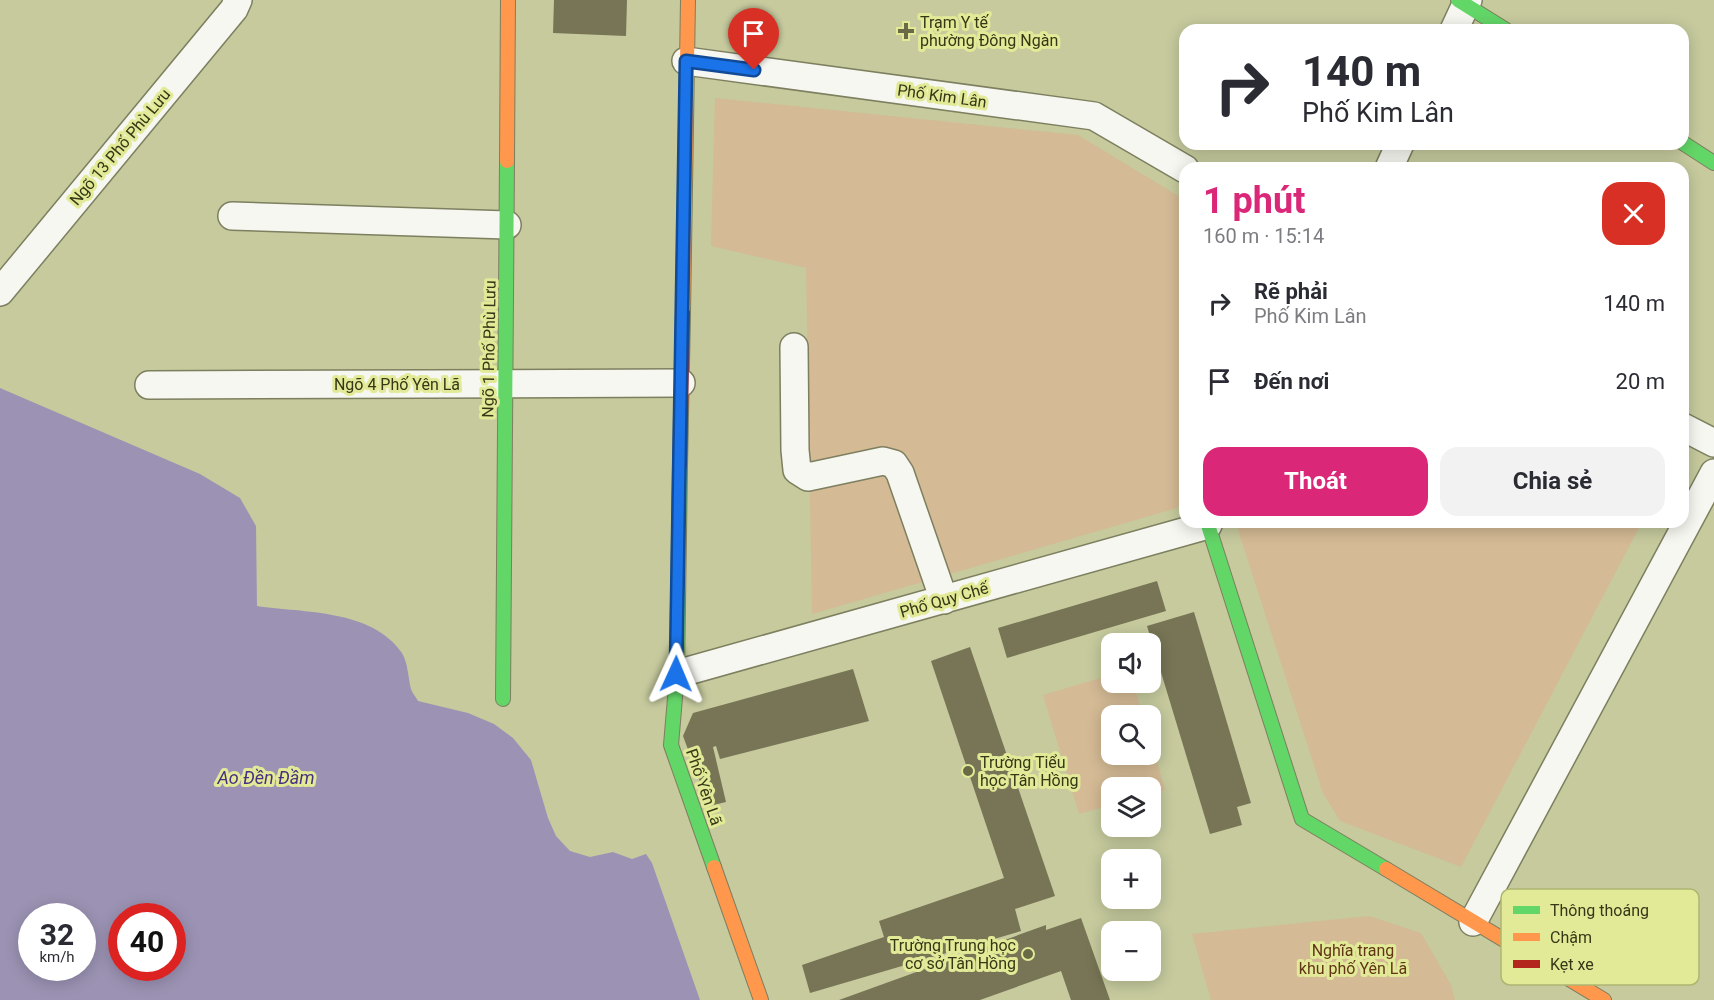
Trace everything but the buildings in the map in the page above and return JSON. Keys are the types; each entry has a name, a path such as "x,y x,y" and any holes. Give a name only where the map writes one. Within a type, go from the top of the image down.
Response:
{"street":[{"name":"Ngõ 13 Phố Phù Lưu","path":"0,292 234,9 238,0"},
{"name":"Ngõ 1 Phố Phù Lưu","path":"502,699 508,0"},
{"name":"Phố Yên Lã","path":"688,0 676,674 671,745 761,1000"},
{"path":"1456,24 1464,1 1497,24"},
{"name":"Phố Kim Lân","path":"686,61 1094,116 1179,166"},
{"path":"1689,147 1714,163"},
{"path":"232,216 507,225"},
{"path":"794,347 797,470 808,477 883,461 894,464 900,473 944,600"},
{"name":"Ngõ 4 Phố Yên Lã","path":"149,385 681,383"},
{"path":"1689,430 1714,443"},
{"path":"1689,520 1714,473"},
{"name":"Phố Quy Chế","path":"676,674 1192,528"},
{"path":"1211,528 1302,819 1501,939"},
{"path":"1473,922 1684,528"},
{"path":"1579,985 1604,1000"}],"green space":[{"path":"715,98 1078,135 1179,196 1179,504 1177,508 812,614 806,268 711,246"},
{"path":"1239,528 1639,528 1461,867 1340,821 1323,793"},
{"path":"1101,678 1101,693 1136,693 1140,705 1101,705 1101,765 1158,765 1165,790 1161,791 1161,777 1101,777 1101,808 1079,814 1043,695"},
{"name":"Nghĩa trang khu phố Yên Lã","path":"1369,916 1421,933 1451,985 1455,1000 1211,1000 1192,934"}],"water":[{"name":"Ao Đền Đầm","path":"0,388 200,474 240,498 256,526 257,606 316,612 355,621 373,628 389,639 402,653 411,689 418,701 468,713 494,724 513,738 531,760 548,818 556,836 570,851 590,857 613,852 632,859 646,854 652,863 700,1000 0,1000"}],"traffic: fast":[{"path":"1458,0 1496,24"},
{"path":"1689,147 1714,163"},
{"path":"503,699 507,161"},
{"path":"680,465 677,674 671,745 714,867"},
{"path":"1209,528 1302,819 1386,869"}],"traffic: slow":[{"path":"507,161 508,0"},
{"path":"683,313 688,0"},
{"path":"714,867 761,1000"},
{"path":"1386,869 1501,938"},
{"path":"1579,985 1604,1000"}],"traffic: jam":[{"path":"680,465 683,313"}],"place":[{"name":"Trạm Y tế phường Đông Ngàn","path":"906,31"},
{"name":"Trường Tiểu học Tân Hồng","path":"968,771"},
{"name":"Trường Trung học cơ sở Tân Hồng","path":"1028,954"}],"route":[{"path":"676,674 686,61 754,70"}]}
